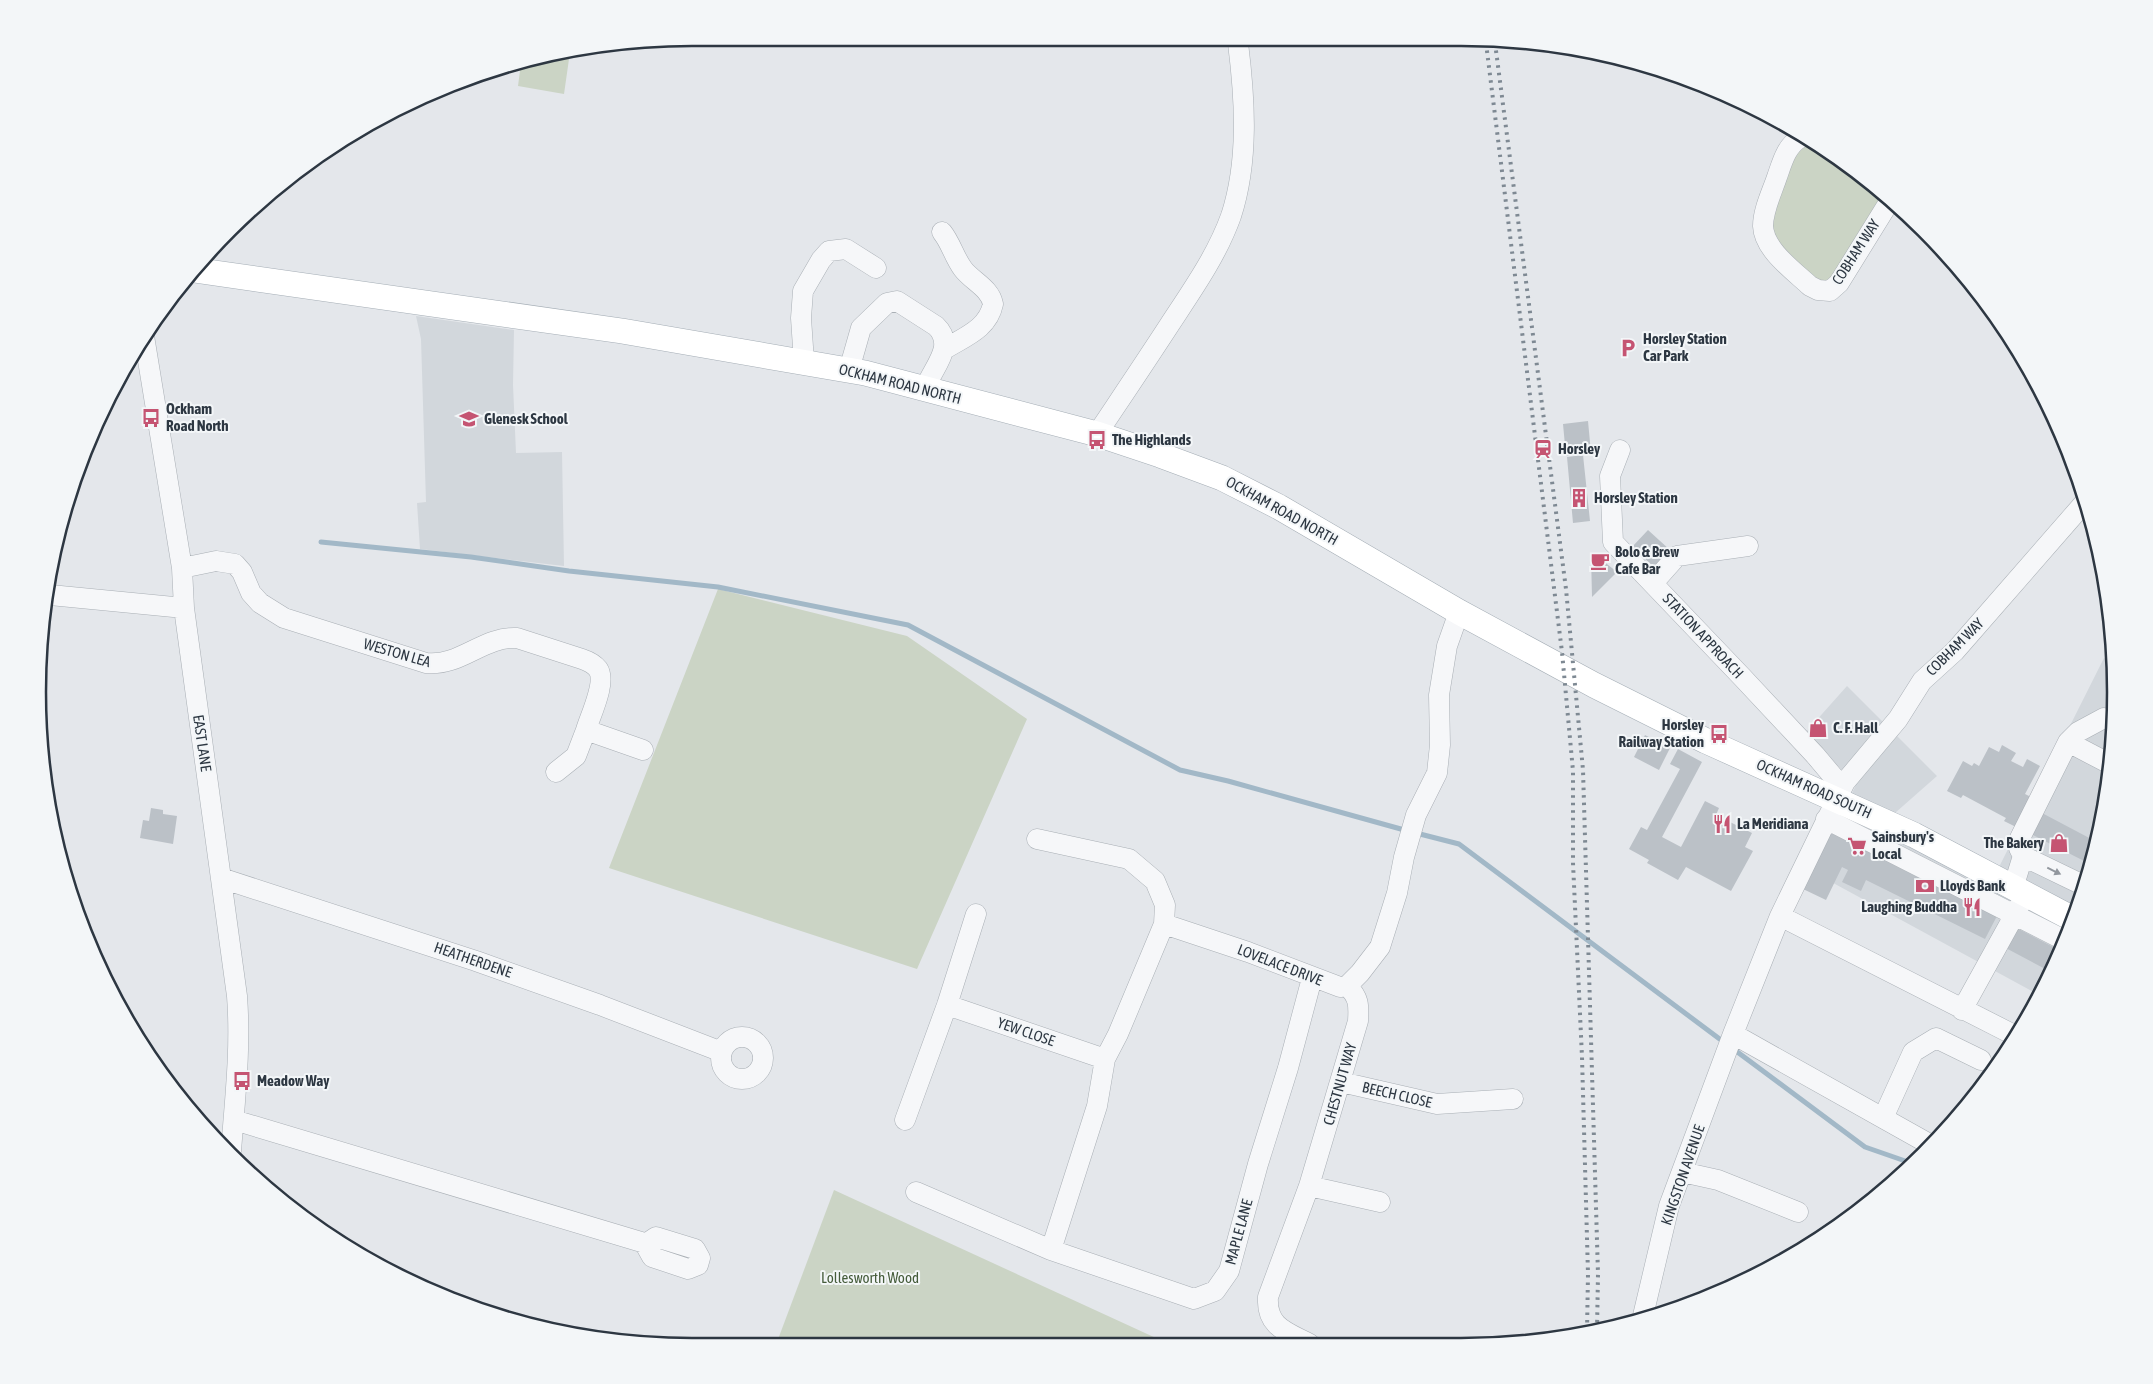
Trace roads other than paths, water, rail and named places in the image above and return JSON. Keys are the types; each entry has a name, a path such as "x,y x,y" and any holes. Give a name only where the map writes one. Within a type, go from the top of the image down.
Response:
{"main road":[{"name":"OCKHAM ROAD NORTH","path":"202,271 612,330 849,370 1097,434 1222,478 1280,507 1552,664"},
{"name":"OCKHAM ROAD SOUTH","path":"1552,664 1706,740 1798,782 1834,802 1914,835 2018,899 2066,916"}],"street":[{"path":"1097,434 1203,274 1219,245 1231,214 1239,181 1243,150 1243,80 1238,46"},
{"name":"COBHAM WAY","path":"1797,141 1785,155 1765,211 1763,227 1768,242 1810,286 1818,290 1830,291 1839,283 1886,205"},
{"path":"942,232 963,269 987,291 993,304 986,322 978,330 944,349"},
{"path":"804,362 801,303 803,291 821,260 829,251 846,249 876,268"},
{"path":"849,370 861,328 890,301 897,301 936,326 943,336 944,349 926,389"},
{"name":"EAST LANE","path":"146,348 182,568 184,608 221,878 239,1027 232,1145"},
{"name":"STATION APPROACH","path":"1620,450 1610,476 1613,542 1815,755 1834,802"},
{"name":"COBHAM WAY","path":"1834,802 1898,718 1922,681 1956,651 2080,508"},
{"path":"1653,583 1677,556 1748,546"},
{"name":"WESTON LEA","path":"182,568 216,561 235,564 242,572 260,603 284,618 426,663 435,664 453,661 485,645 506,638 517,638 592,663 599,670 601,680 586,730 576,756 556,772"},
{"path":"54,596 184,608"},
{"path":"1346,986 1360,973 1380,947 1397,893 1414,820 1437,773 1440,746 1439,695 1447,646 1459,612"},
{"path":"1962,1010 2018,899 2023,856 2019,848 2020,838 2068,742 2078,732 2104,718"},
{"path":"586,730 643,750"},
{"path":"2068,742 2103,760"},
{"path":"1798,782 1815,755"},
{"name":"KINGSTON AVENUE","path":"1644,1311 1669,1206 1733,1034 1780,916 1834,802"},
{"path":"1037,839 1129,859 1155,881 1165,905 1164,924 1124,1020 1105,1060 1097,1106 1051,1250"},
{"path":"2023,856 2078,882"},
{"name":"HEATHERDENE","path":"221,878 476,961 600,1005 722,1052"},
{"path":"2018,899 2059,936"},
{"path":"905,1120 947,1005 976,914"},
{"path":"1780,916 2009,1033"},
{"name":"LOVELACE DRIVE","path":"1164,924 1248,952 1312,978 1340,987 1346,986"},
{"name":"MAPLE LANE","path":"916,1192 1051,1250 1194,1299 1215,1290 1229,1272 1244,1212 1288,1068 1312,978"},
{"name":"CHESTNUT WAY","path":"1300,1338 1275,1323 1268,1315 1268,1297 1309,1186 1358,1021 1359,1003 1355,993 1346,986"},
{"name":"YEW CLOSE","path":"947,1005 1105,1060"},
{"path":"1733,1034 1925,1142"},
{"path":"1883,1118 1913,1052 1930,1041 1936,1038 1981,1060"},
{"name":"BEECH CLOSE","path":"1341,1082 1437,1104 1513,1099"},
{"path":"234,1120 648,1244"},
{"path":"1682,1172 1718,1180 1798,1212"},
{"path":"1309,1186 1380,1202"}],"waterway":[{"path":"321,542 471,557 569,571 718,587 908,625 1180,770 1228,781 1408,831"},
{"path":"1416,833 1459,844 1725,1043"},
{"path":"1732,1048 1865,1147 1905,1161"}],"railway":[{"path":"1487,47 1562,652 1573,771 1573,863 1582,1057 1588,1274 1587,1325"},
{"path":"1496,48 1566,589 1583,770 1598,1274 1597,1323"}],"place":[{"name":"Horsley Station Car Park","path":"1628,348"},
{"name":"Ockham Road North","path":"151,418"},
{"name":"Glenesk School","path":"469,419"},
{"name":"The Highlands","path":"1097,440"},
{"name":"Horsley","path":"1543,449"},
{"name":"Horsley Station","path":"1579,498"},
{"name":"Bolo & Brew Cafe Bar","path":"1600,561"},
{"name":"C. F. Hall","path":"1818,728"},
{"name":"Horsley Railway Station","path":"1719,734"},
{"name":"La Meridiana","path":"1722,824"},
{"name":"The Bakery","path":"2059,843"},
{"name":"Sainsbury's Local","path":"1857,846"},
{"name":"Lloyds Bank","path":"1925,886"},
{"name":"Laughing Buddha","path":"1972,907"},
{"name":"Meadow Way","path":"242,1081"}],"park label":[{"name":"Lollesworth Wood","path":"870,1278"}]}
